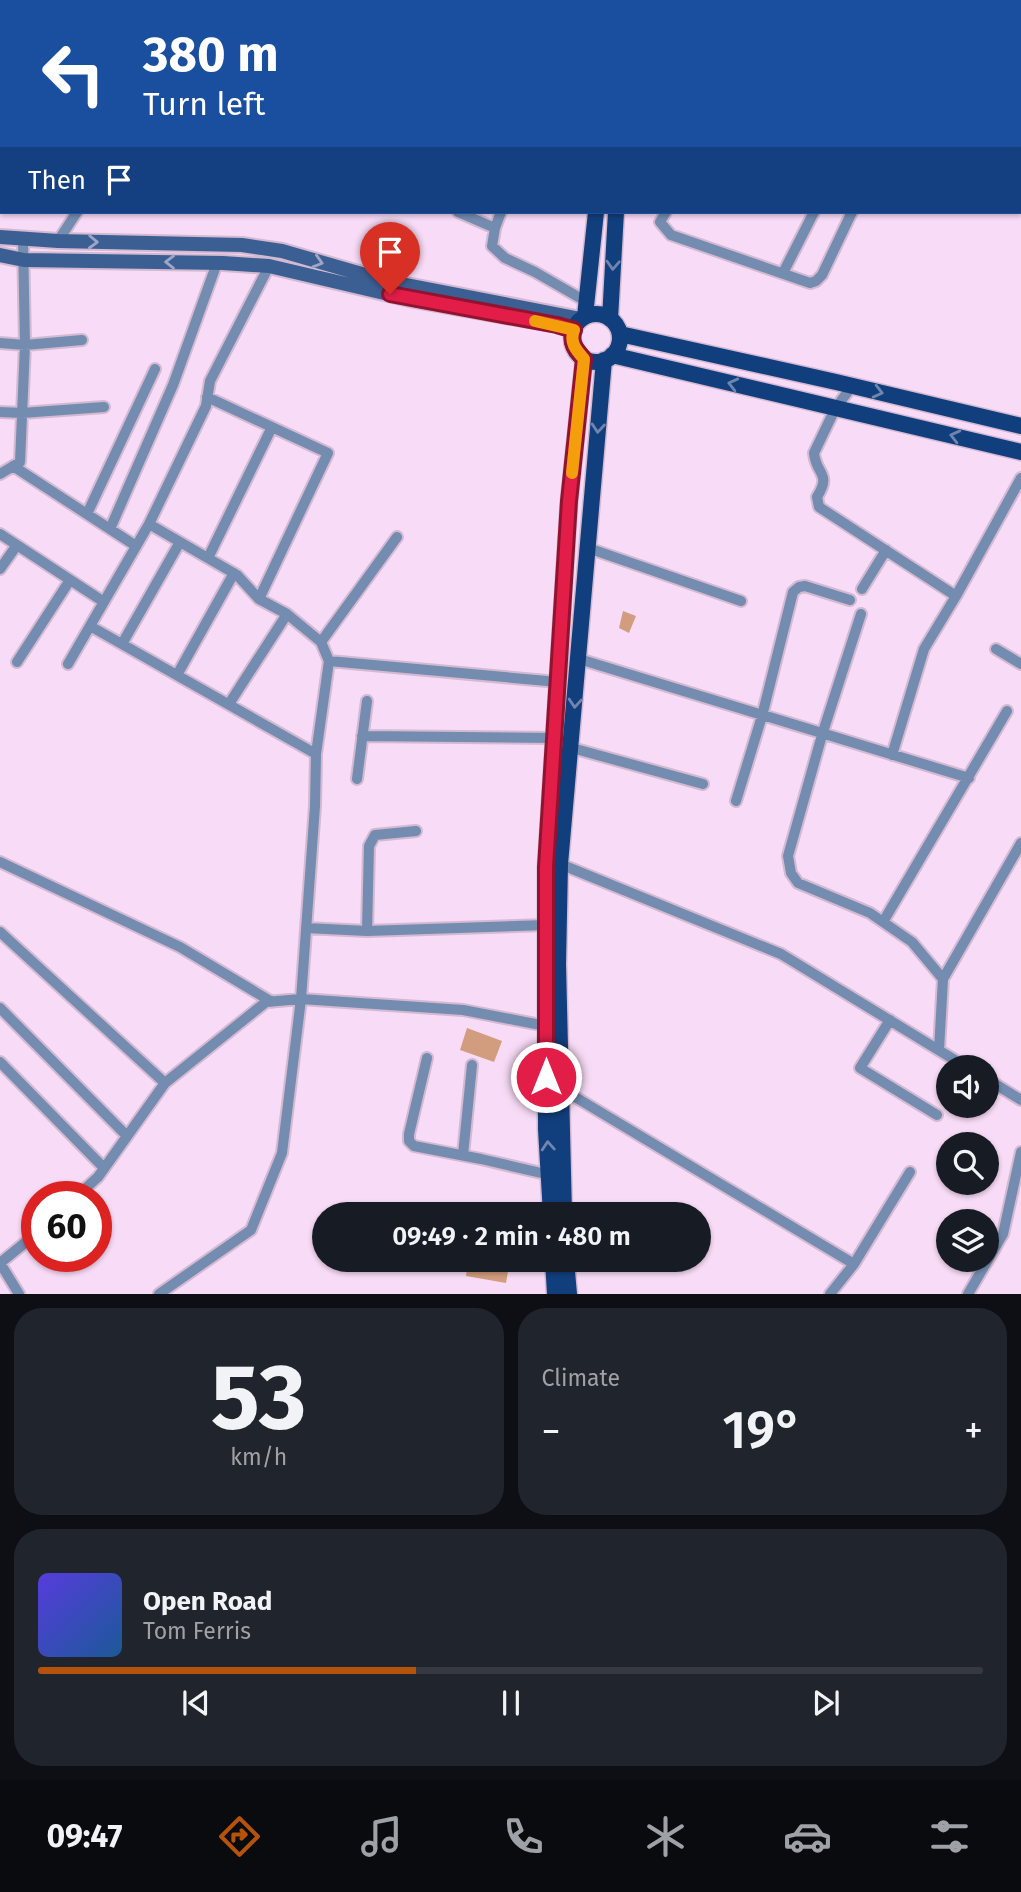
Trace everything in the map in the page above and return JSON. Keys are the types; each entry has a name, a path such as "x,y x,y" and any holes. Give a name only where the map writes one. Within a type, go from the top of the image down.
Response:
{"main road":[{"path":"582,317 602,314 614,322 620,334 619,347 608,357 597,362 584,359 575,349 572,335 582,317 596,214"},
{"path":"610,319 616,214"},
{"path":"620,334 1021,426"},
{"path":"608,357 1021,452"},
{"path":"564,1202 558,938 560,864 608,357"},
{"path":"551,1202 546,1129 546,867 569,501 584,359"},
{"path":"554,1272 555,1293"},
{"path":"567,1272 569,1293"}],"street":[{"path":"58,241 75,214"},
{"path":"463,214 495,228"},
{"path":"500,214 492,246 505,258 535,272 582,317"},
{"path":"665,214 660,222 671,235 810,283 822,275 851,214"},
{"path":"783,274 813,214"},
{"path":"0,237 269,248 386,281 582,317"},
{"path":"0,474 19,463 25,345 23,239"},
{"path":"0,255 24,260 269,266 414,300 557,325 582,317"},
{"path":"110,529 173,386 218,263"},
{"path":"68,664 149,524 206,406 210,380 269,266"},
{"path":"0,343 25,345 82,340"},
{"path":"87,514 155,369"},
{"path":"852,386 835,409 814,453 815,461 824,476 817,497 820,507 956,596"},
{"path":"207,397 328,453 259,599"},
{"path":"0,412 104,407"},
{"path":"208,558 272,427"},
{"path":"13,466 136,546"},
{"path":"892,755 924,649 1021,478"},
{"path":"149,524 234,573 259,599 287,614 321,642 329,660 316,754 315,806 301,999 282,1153 251,1230 159,1293"},
{"path":"0,534 104,602"},
{"path":"321,642 397,537"},
{"path":"122,644 180,542"},
{"path":"0,569 17,545"},
{"path":"588,548 741,601"},
{"path":"862,589 886,550"},
{"path":"177,675 234,573"},
{"path":"17,662 70,580"},
{"path":"736,801 762,716 793,592 805,586 849,600"},
{"path":"229,704 287,614"},
{"path":"861,614 822,735 788,856 791,873 799,883 870,913 912,942 943,979"},
{"path":"90,626 316,754"},
{"path":"996,649 1021,664"},
{"path":"579,659 969,778"},
{"path":"329,660 558,682"},
{"path":"357,779 367,701"},
{"path":"883,922 1007,710"},
{"path":"362,736 555,738"},
{"path":"572,748 703,784"},
{"path":"367,931 371,840 375,835 416,831"},
{"path":"939,1050 943,979 1021,843"},
{"path":"0,862 180,947 272,1002"},
{"path":"560,864 781,954 947,1055"},
{"path":"306,928 367,931 546,925"},
{"path":"0,932 165,1083"},
{"path":"93,1181 165,1083 266,1002 301,999 463,1010 546,1026"},
{"path":"0,1008 127,1136"},
{"path":"890,1020 860,1068 936,1114"},
{"path":"427,1058 409,1141 415,1146 550,1175"},
{"path":"0,1062 104,1168"},
{"path":"463,1155 472,1065"},
{"path":"999,1086 1021,1100"},
{"path":"561,1088 854,1264"},
{"path":"968,1293 1003,1234 1021,1152"},
{"path":"830,1293 854,1264 911,1172"},
{"path":"19,1293 0,1263 21,1246"}],"building":[{"path":"623,611 636,616 629,633 619,628"},
{"path":"467,1028 502,1041 494,1062 460,1050"},
{"path":"466,1272 508,1272 506,1283 466,1276"}],"slow traffic":[{"path":"535,321 574,330 572,335 575,349 584,359 572,473"}],"route":[{"path":"390,294 574,330 572,335 575,349 584,359 569,501 546,867 546,1077"}]}
